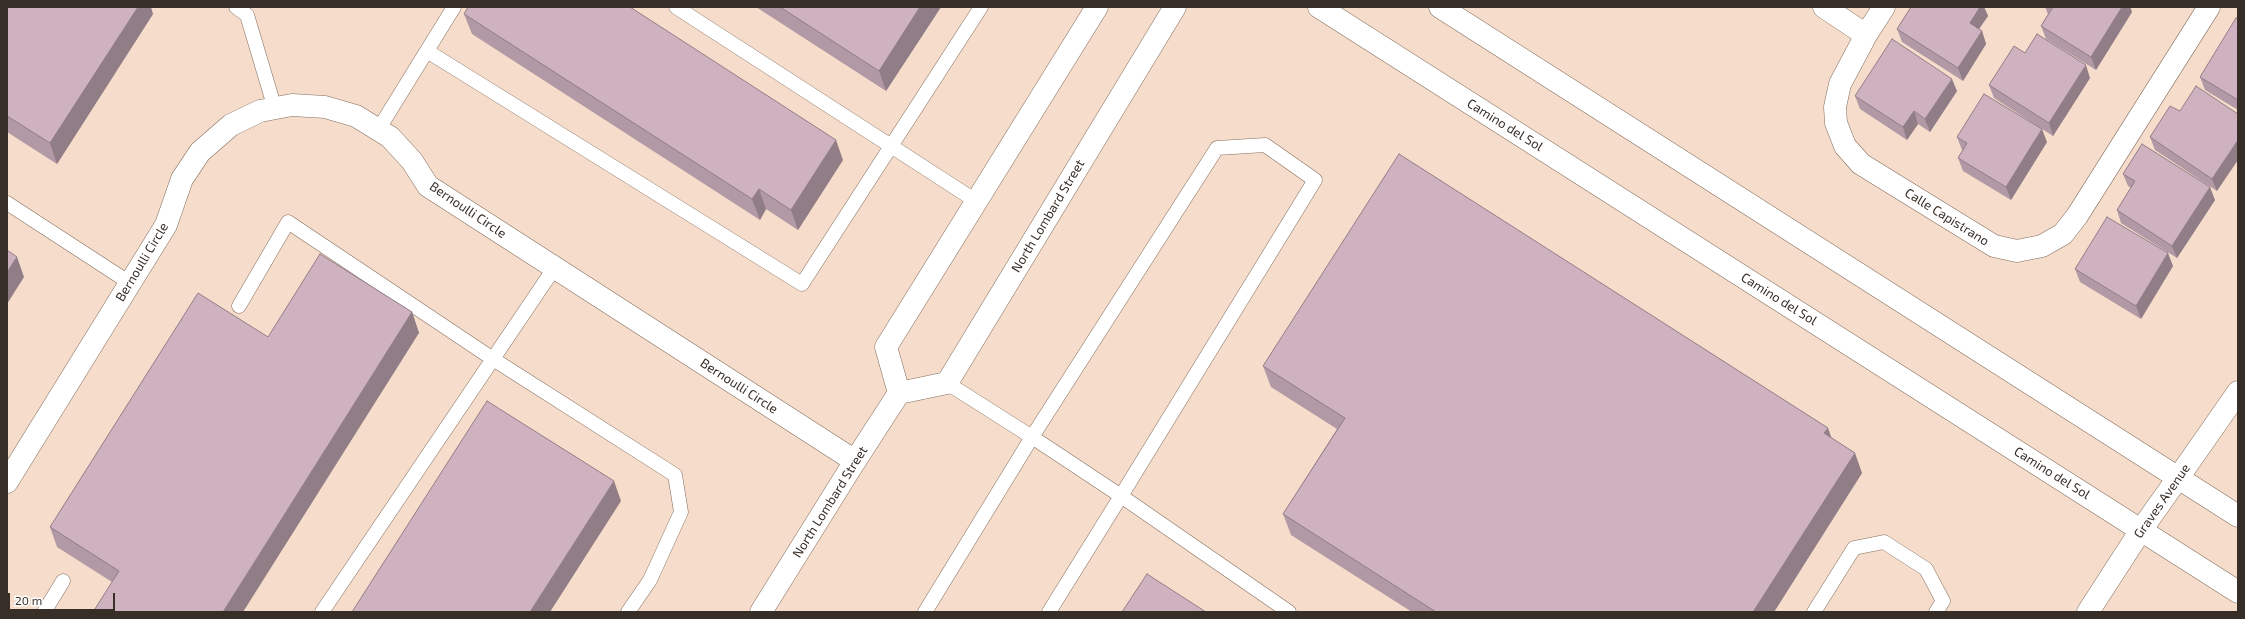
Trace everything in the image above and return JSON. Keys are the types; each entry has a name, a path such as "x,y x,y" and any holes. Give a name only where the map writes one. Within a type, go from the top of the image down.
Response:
{"street":[{"path":"947,383 899,393 886,347 1097,7"},
{"name":"North Lombard Street","path":"947,383 1175,7"},
{"name":"Camino del Sol","path":"1319,7 2238,592"},
{"path":"1440,7 2238,516"},
{"path":"1824,7 1866,35"},
{"name":"Calle Capistrano","path":"1884,7 1866,35 1840,84 1835,107 1836,123 1845,146 1861,164 1994,246 2018,251 2042,246 2062,234 2077,216 2209,7"},
{"name":"Bernoulli Circle","path":"7,482 166,225 182,179 200,152 231,125 260,111 292,105 325,107 356,116 390,137 412,161 428,186 855,462"},
{"name":"Graves Avenue","path":"2088,612 2141,530 2238,392"},
{"name":"North Lombard Street","path":"761,612 899,393"}],"lane":[{"path":"236,7 247,14 275,108"},
{"path":"378,130 454,7"},
{"path":"676,7 976,201"},
{"path":"427,51 802,284 981,7"},
{"path":"925,612 1032,437 1217,148 1265,145 1315,180 1049,612"},
{"path":"7,203 130,283"},
{"path":"239,306 288,222 493,359 676,475 681,512 650,580 628,612"},
{"path":"322,612 555,267"},
{"path":"947,383 1121,496 1289,612"},
{"path":"1814,612 1854,548 1884,542 1926,569 1943,601 1936,612"},
{"path":"44,612 63,581"}],"building":[{"path":"7,7 138,7 50,143 7,116"},
{"path":"468,7 630,7 836,140 791,210 759,189 752,199 464,14"},
{"path":"780,7 920,7 879,71"},
{"path":"1911,7 1980,7 1970,23 1982,31 1958,68 1897,29"},
{"path":"2053,7 2122,7 2091,57 2041,26"},
{"path":"2236,18 2238,19 2238,100 2200,77"},
{"path":"2037,34 2086,65 2049,123 1989,85 2014,46 2025,53"},
{"path":"1892,39 1952,79 1925,119 1914,111 1903,127 1855,96"},
{"path":"2196,86 2238,114 2238,140 2212,179 2150,137 2170,106 2180,111"},
{"path":"1984,94 2042,129 2006,187 1958,158 1967,143 1957,137"},
{"path":"2142,144 2210,187 2172,246 2117,210 2135,181 2123,174"},
{"path":"1399,154 1828,428 1824,433 1855,453 1753,612 1436,612 1283,514 1345,418 1263,366"},
{"path":"2107,217 2168,253 2136,306 2075,269"},
{"path":"7,250 17,257 7,272"},
{"path":"320,254 412,312 223,612 93,612 119,571 50,527 198,293 268,337"},
{"path":"487,401 614,481 530,612 352,612"},
{"path":"1147,574 1206,612 1122,612"}]}
